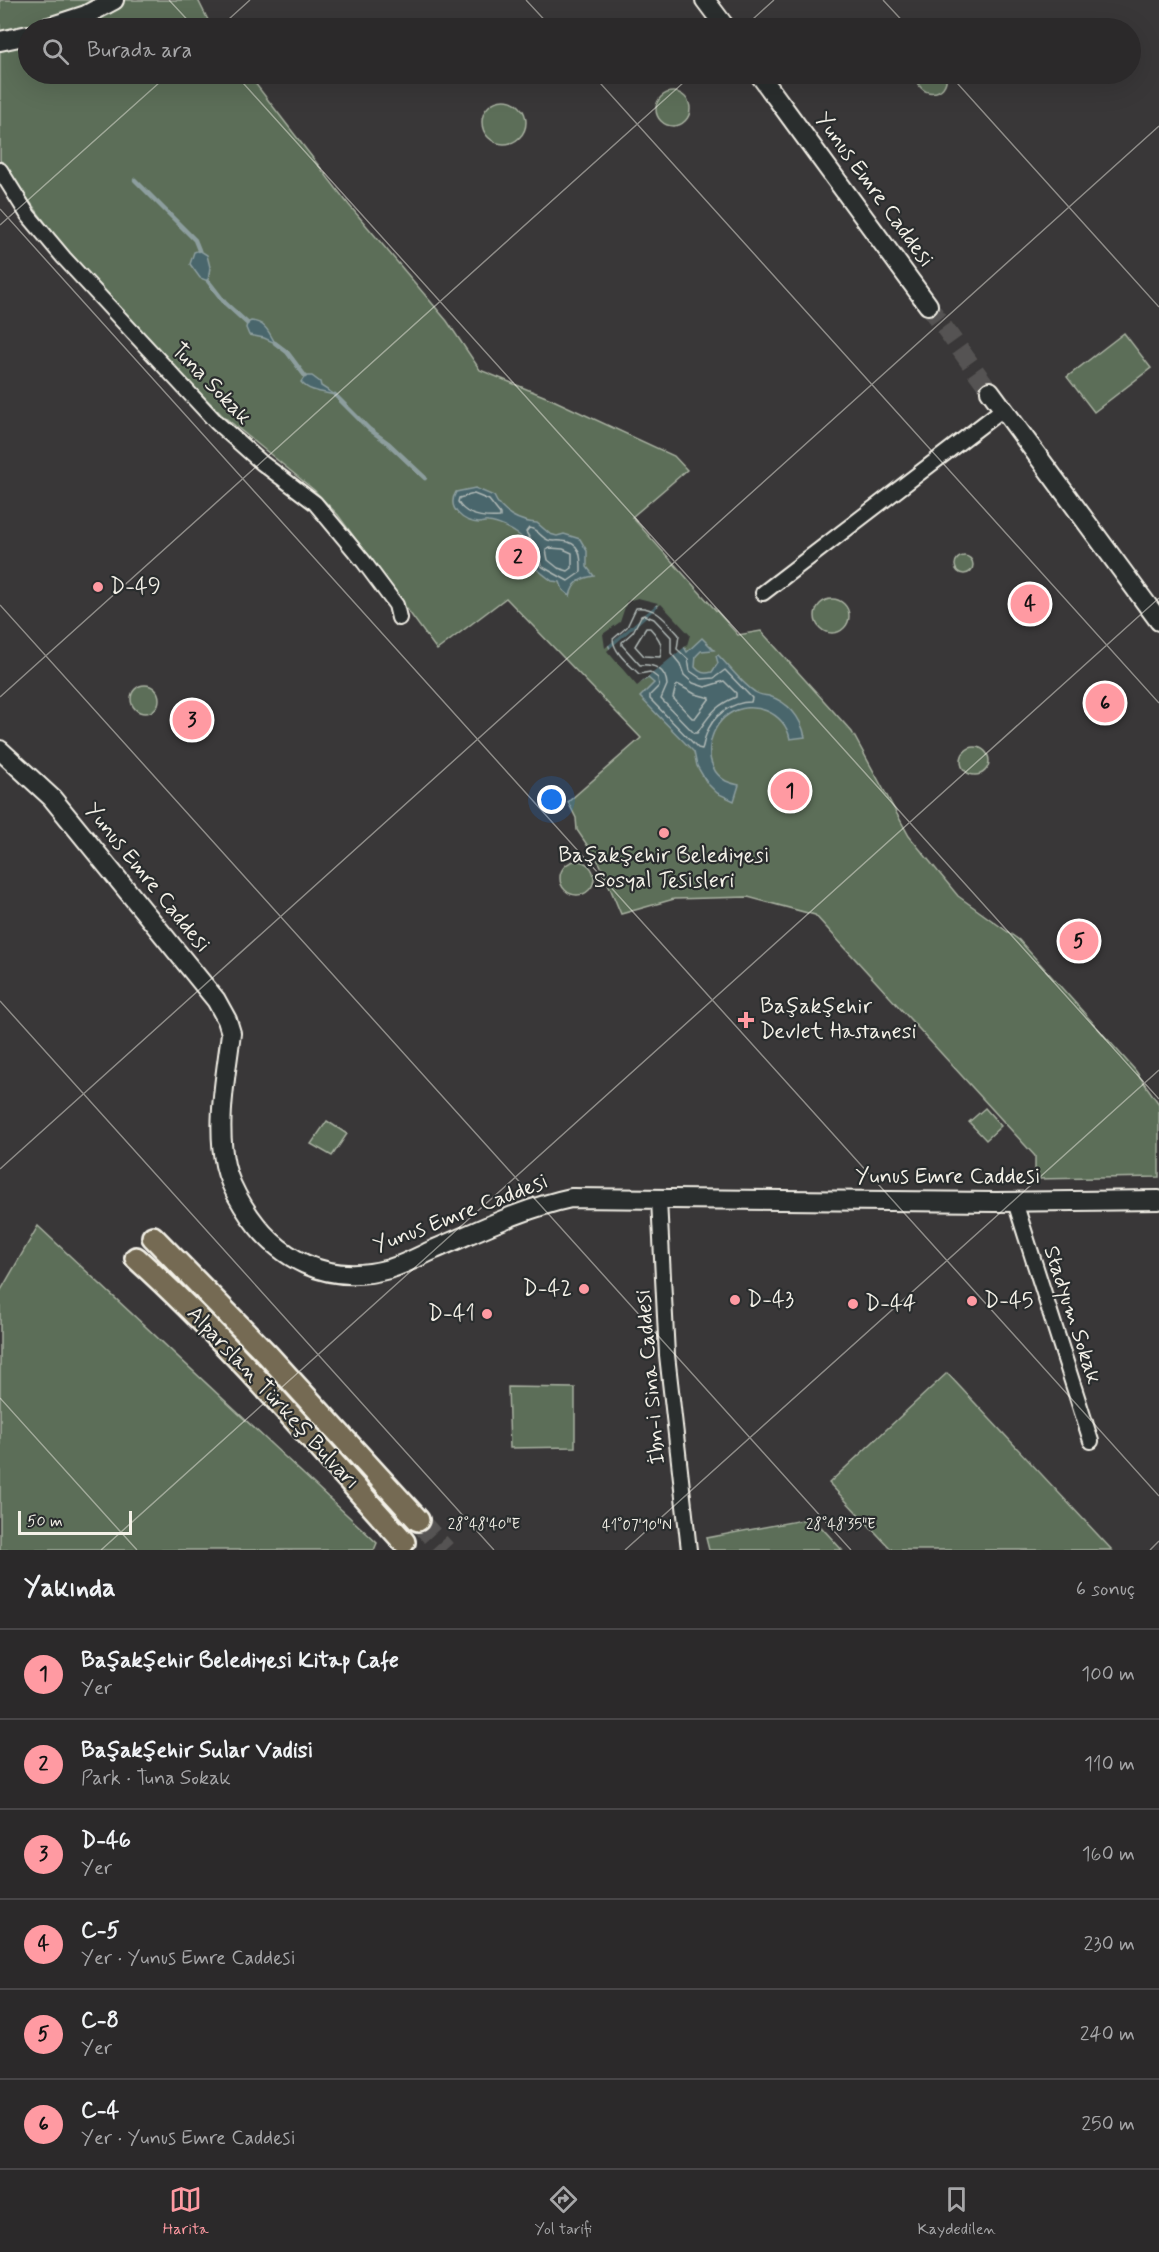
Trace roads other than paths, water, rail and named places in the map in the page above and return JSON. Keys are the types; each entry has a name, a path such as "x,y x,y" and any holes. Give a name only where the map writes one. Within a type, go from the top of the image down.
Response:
{"main road":[{"name":"Alparslan Türkeş Bulvarı","path":"153,1237 267,1354 418,1520"},
{"name":"Alparslan Türkeş Bulvarı","path":"136,1258 223,1342 404,1542"}],"street":[{"path":"77,18 114,0"},
{"path":"705,0 718,18"},
{"path":"0,41 18,37"},
{"name":"Yunus Emre Caddesi","path":"766,84 928,305"},
{"name":"Tuna Sokak","path":"0,170 28,215 64,258 216,422 262,463 315,503 396,605 399,618"},
{"path":"990,391 1159,621"},
{"path":"764,593 1002,409"},
{"name":"Yunus Emre Caddesi","path":"0,750 52,798 216,1000 231,1033 221,1129 225,1165 234,1190 262,1233 285,1252 313,1268 338,1274 365,1275 392,1268 546,1204 571,1198 1015,1202 1159,1200"},
{"name":"İbn-i Sina Caddesi","path":"659,1200 667,1355 689,1550"},
{"name":"Stadyum Sokak","path":"1015,1202 1062,1358 1091,1441"}],"water":[{"path":"199,250 207,255 210,267 208,281 200,278 190,264 194,252"},
{"path":"251,321 263,326 275,343 249,335 246,328 247,323"},
{"path":"305,376 312,376 320,382 321,386 335,395 308,388 301,382"},
{"path":"475,488 494,496 506,512 524,521 537,523 550,534 557,536 564,534 580,539 587,551 587,567 594,576 578,582 570,596 563,590 560,582 552,581 534,567 528,546 519,535 496,524 473,522 462,517 455,509 453,498 456,492"},
{"path":"654,604 662,608 687,652 702,638 714,650 701,651 696,656 695,667 699,671 712,672 718,663 716,656 718,655 740,680 758,694 769,696 788,706 797,717 803,730 805,737 790,739 782,722 775,715 757,708 738,710 722,720 712,738 710,757 718,775 726,781 739,785 734,801 717,793 707,783 697,766 694,752 640,697 654,683 648,678 639,683 618,661 607,642 605,635"}],"waterway":[{"path":"135,180 195,240 199,250"},
{"path":"208,281 225,303 247,323"},
{"path":"275,343 287,352 305,376"},
{"path":"335,395 369,429 388,443 425,478"}],"tunnel":[{"path":"928,305 990,391"},
{"path":"418,1520 445,1550"}],"place":[{"name":"Başakşehir Sular Vadisi","path":"518,557"},
{"name":"D-49","path":"98,587"},
{"name":"C-5","path":"1030,604"},
{"name":"C-4","path":"1105,703"},
{"name":"D-46","path":"192,720"},
{"name":"Başakşehir Belediyesi Kitap Cafe","path":"790,791"},
{"name":"Başakşehir Belediyesi Sosyal Tesisleri","path":"664,833"},
{"name":"C-8","path":"1079,941"},
{"name":"Başakşehir Devlet Hastanesi","path":"746,1020"},
{"name":"D-42","path":"584,1289"},
{"name":"D-43","path":"735,1300"},
{"name":"D-45","path":"972,1301"},
{"name":"D-44","path":"853,1304"},
{"name":"D-41","path":"487,1314"}]}
